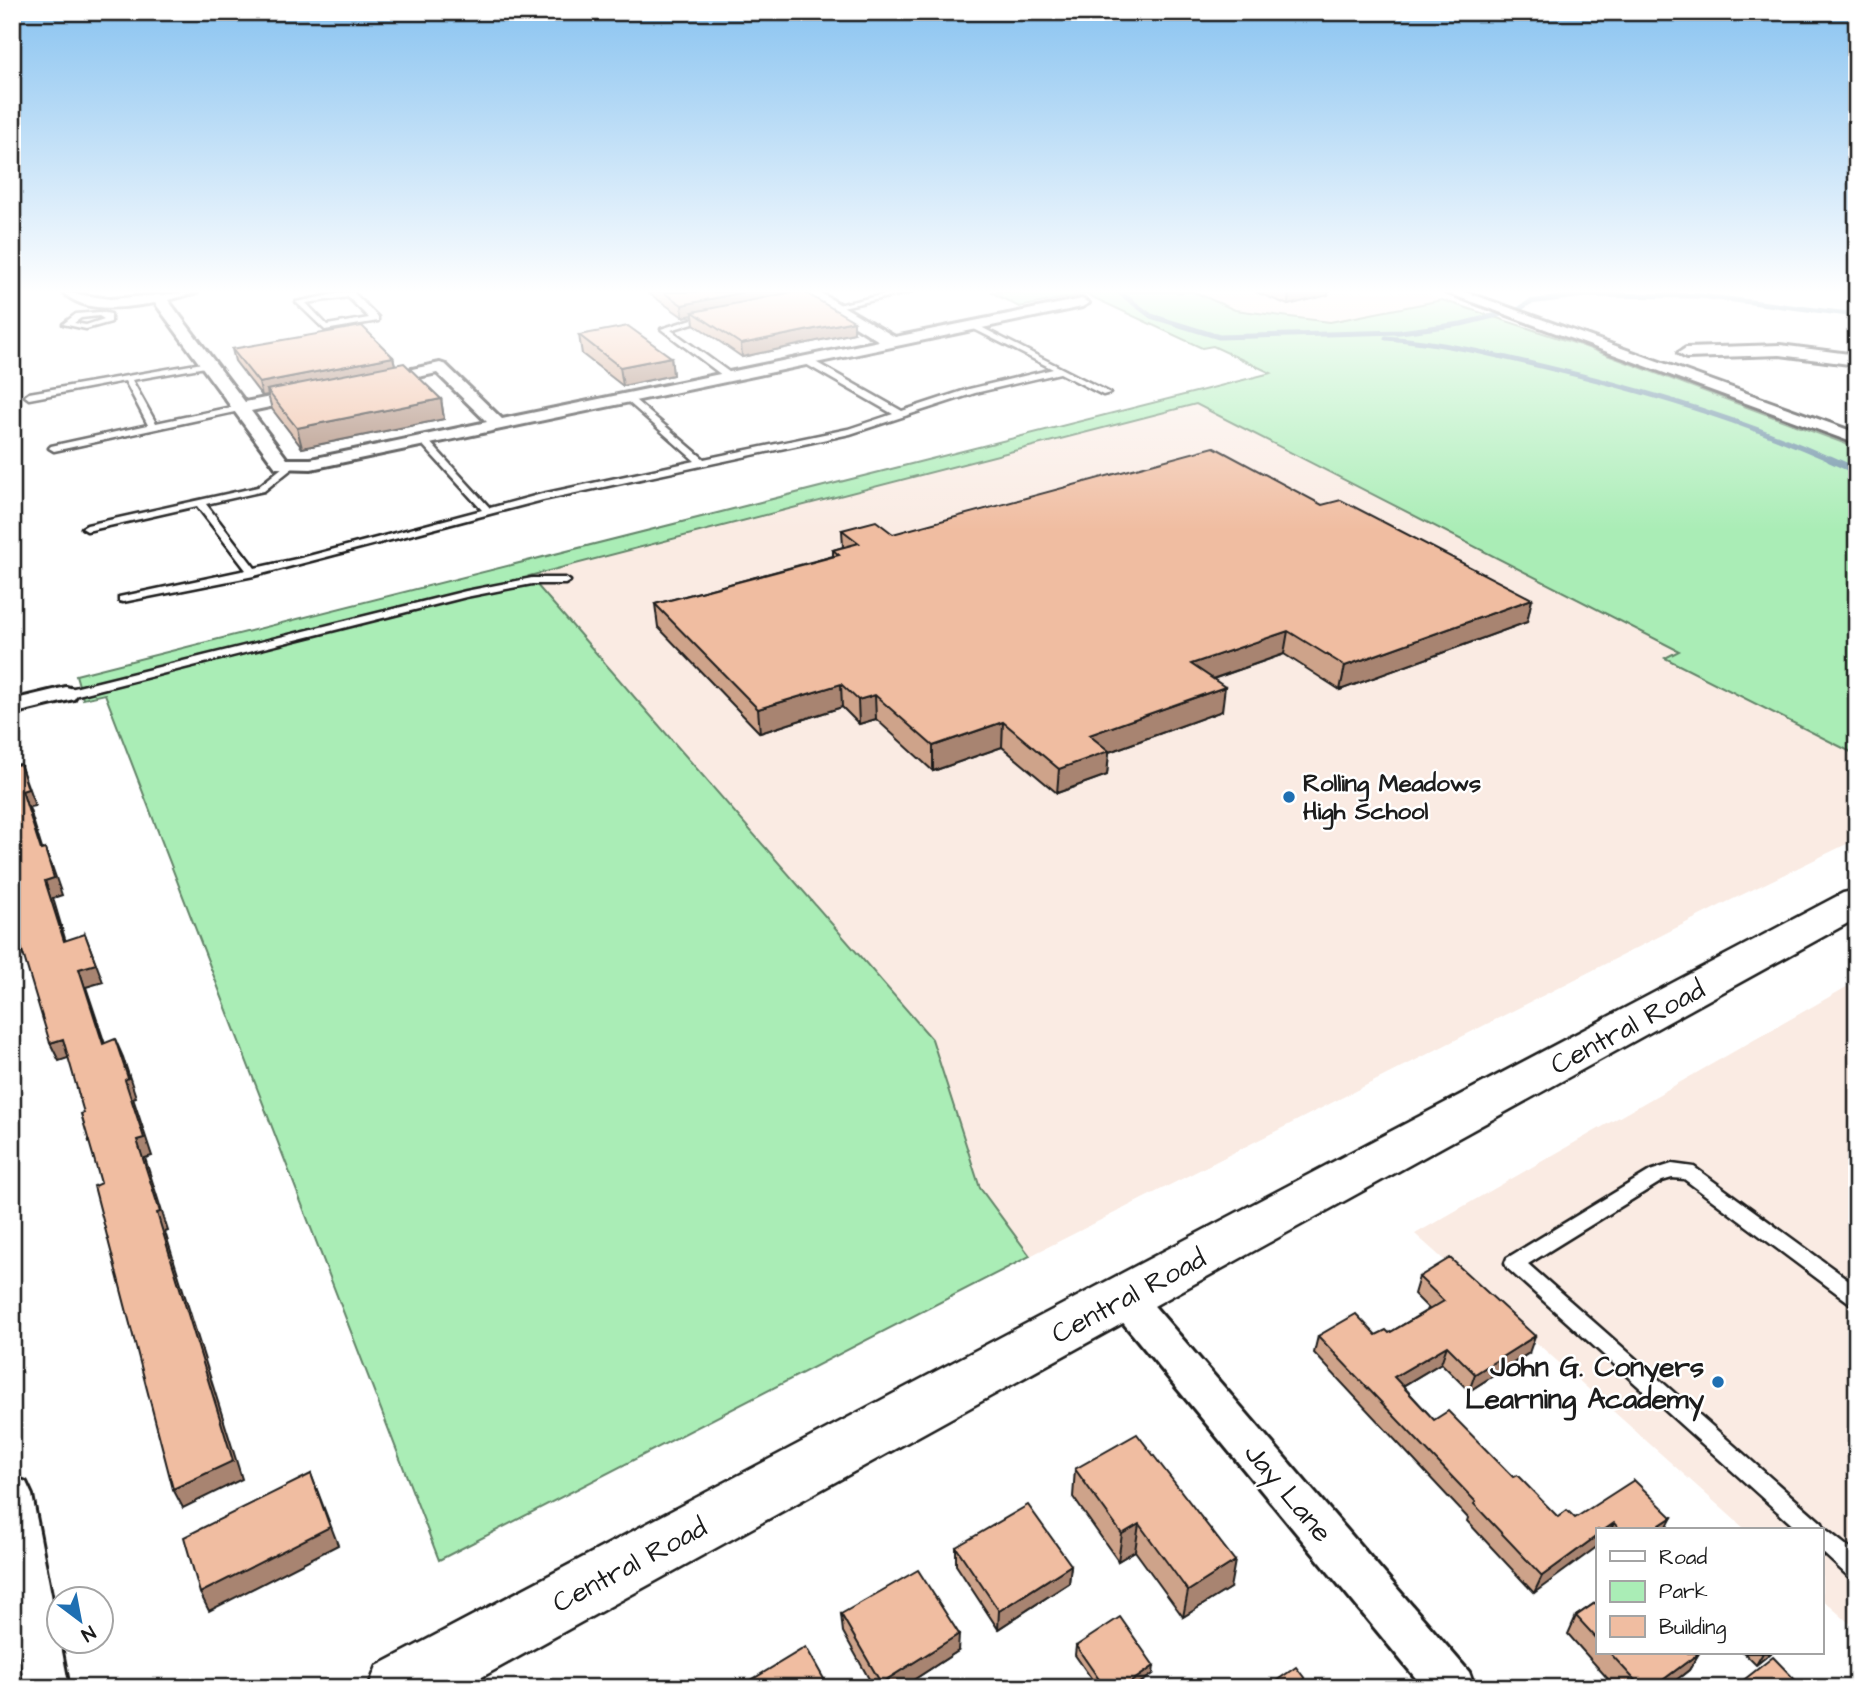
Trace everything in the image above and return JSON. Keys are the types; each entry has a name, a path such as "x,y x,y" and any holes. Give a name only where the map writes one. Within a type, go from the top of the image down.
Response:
{"street":[{"path":"214,371 287,465 424,441 757,371"},
{"path":"360,384 423,371"},
{"path":"443,371 499,425"},
{"path":"1671,371 1857,439"},
{"path":"241,408 321,392"},
{"path":"12,708 66,694"},
{"name":"Central Road","path":"399,1688 1857,902"},
{"name":"Jay Lane","path":"1124,1297 1453,1688"},
{"path":"12,1494 47,1688"}],"lane":[{"path":"29,396 166,371"},
{"path":"722,371 730,377"},
{"path":"825,371 900,414"},
{"path":"123,599 254,573 487,510 850,431 972,391 1055,371"},
{"path":"1064,371 1106,393"},
{"path":"127,378 154,428"},
{"path":"629,398 703,463"},
{"path":"54,448 241,408"},
{"path":"424,441 487,510"},
{"path":"87,528 261,489 287,465"},
{"path":"200,503 254,573"},
{"path":"66,694 466,594 532,581 565,581"},
{"path":"1812,1528 1514,1263 1657,1176 1672,1171 1688,1172 1857,1297"},
{"path":"1824,1540 1857,1569"}],"shaded area":[{"name":"Rolling Meadows High School","path":"1196,404 1680,652 1666,658 1857,755 1857,839 1727,902 1030,1256 980,1188 932,1039 529,576"},
{"name":"John G. Conyers Learning Academy","path":"1857,981 1857,1630 1824,1601 1824,1528 1744,1528 1415,1234"}],"green space":[{"path":"1267,371 1651,371 1857,448 1857,755 1665,658 1679,651 1196,404 529,576 932,1039 980,1188 1030,1256 439,1560 105,694 83,699 76,675 1271,373"}],"building":[{"path":"250,371 319,371 259,383"},
{"path":"362,371 413,371 441,399 297,428 267,390"},
{"path":"1214,447 1322,505 1341,500 1532,599 1345,666 1288,631 1191,664 1225,687 1089,735 1109,751 1059,769 1003,722 933,746 875,695 858,700 841,684 758,709 655,604 839,555 833,550 859,543 842,530 876,521 893,534"},
{"path":"20,764 28,789 22,791 41,850 45,849 54,878 45,881 64,941 85,934 96,964 79,969 103,1044 115,1039 128,1078 125,1080 144,1138 137,1140 160,1212 157,1213 233,1461 173,1489 94,1186 101,1183 63,1039 50,1043 18,937 15,938 12,928 12,904 15,903 12,893 12,766"},
{"path":"1450,1258 1535,1336 1475,1374 1447,1346 1394,1377 1434,1420 1448,1411 1513,1477 1517,1475 1558,1517 1567,1510 1575,1518 1634,1480 1672,1517 1655,1528 1618,1528 1614,1523 1607,1528 1596,1528 1596,1536 1542,1576 1474,1504 1476,1502 1318,1336 1356,1314 1376,1335 1386,1330 1389,1333 1444,1301 1419,1277"},
{"path":"1137,1434 1235,1561 1188,1591 1139,1524 1122,1534 1075,1469"},
{"path":"311,1474 330,1527 200,1593 184,1537"},
{"path":"1028,1505 1071,1565 999,1611 956,1547"},
{"path":"918,1570 959,1634 881,1683 841,1614"},
{"path":"1596,1602 1596,1638 1576,1616"},
{"path":"1120,1617 1154,1666 1122,1688 1105,1688 1076,1646"},
{"path":"806,1647 829,1688 738,1688"},
{"path":"1611,1654 1698,1654 1652,1688 1642,1688"},
{"path":"1773,1657 1803,1688 1737,1688 1736,1686"},
{"path":"1296,1667 1312,1688 1266,1688"}],"waterway":[{"path":"1563,371 1694,408 1834,461"},
{"path":"1830,459 1857,471"}],"place":[{"name":"Rolling Meadows High School","path":"1289,797"},
{"name":"John G. Conyers Learning Academy","path":"1718,1382"}]}
